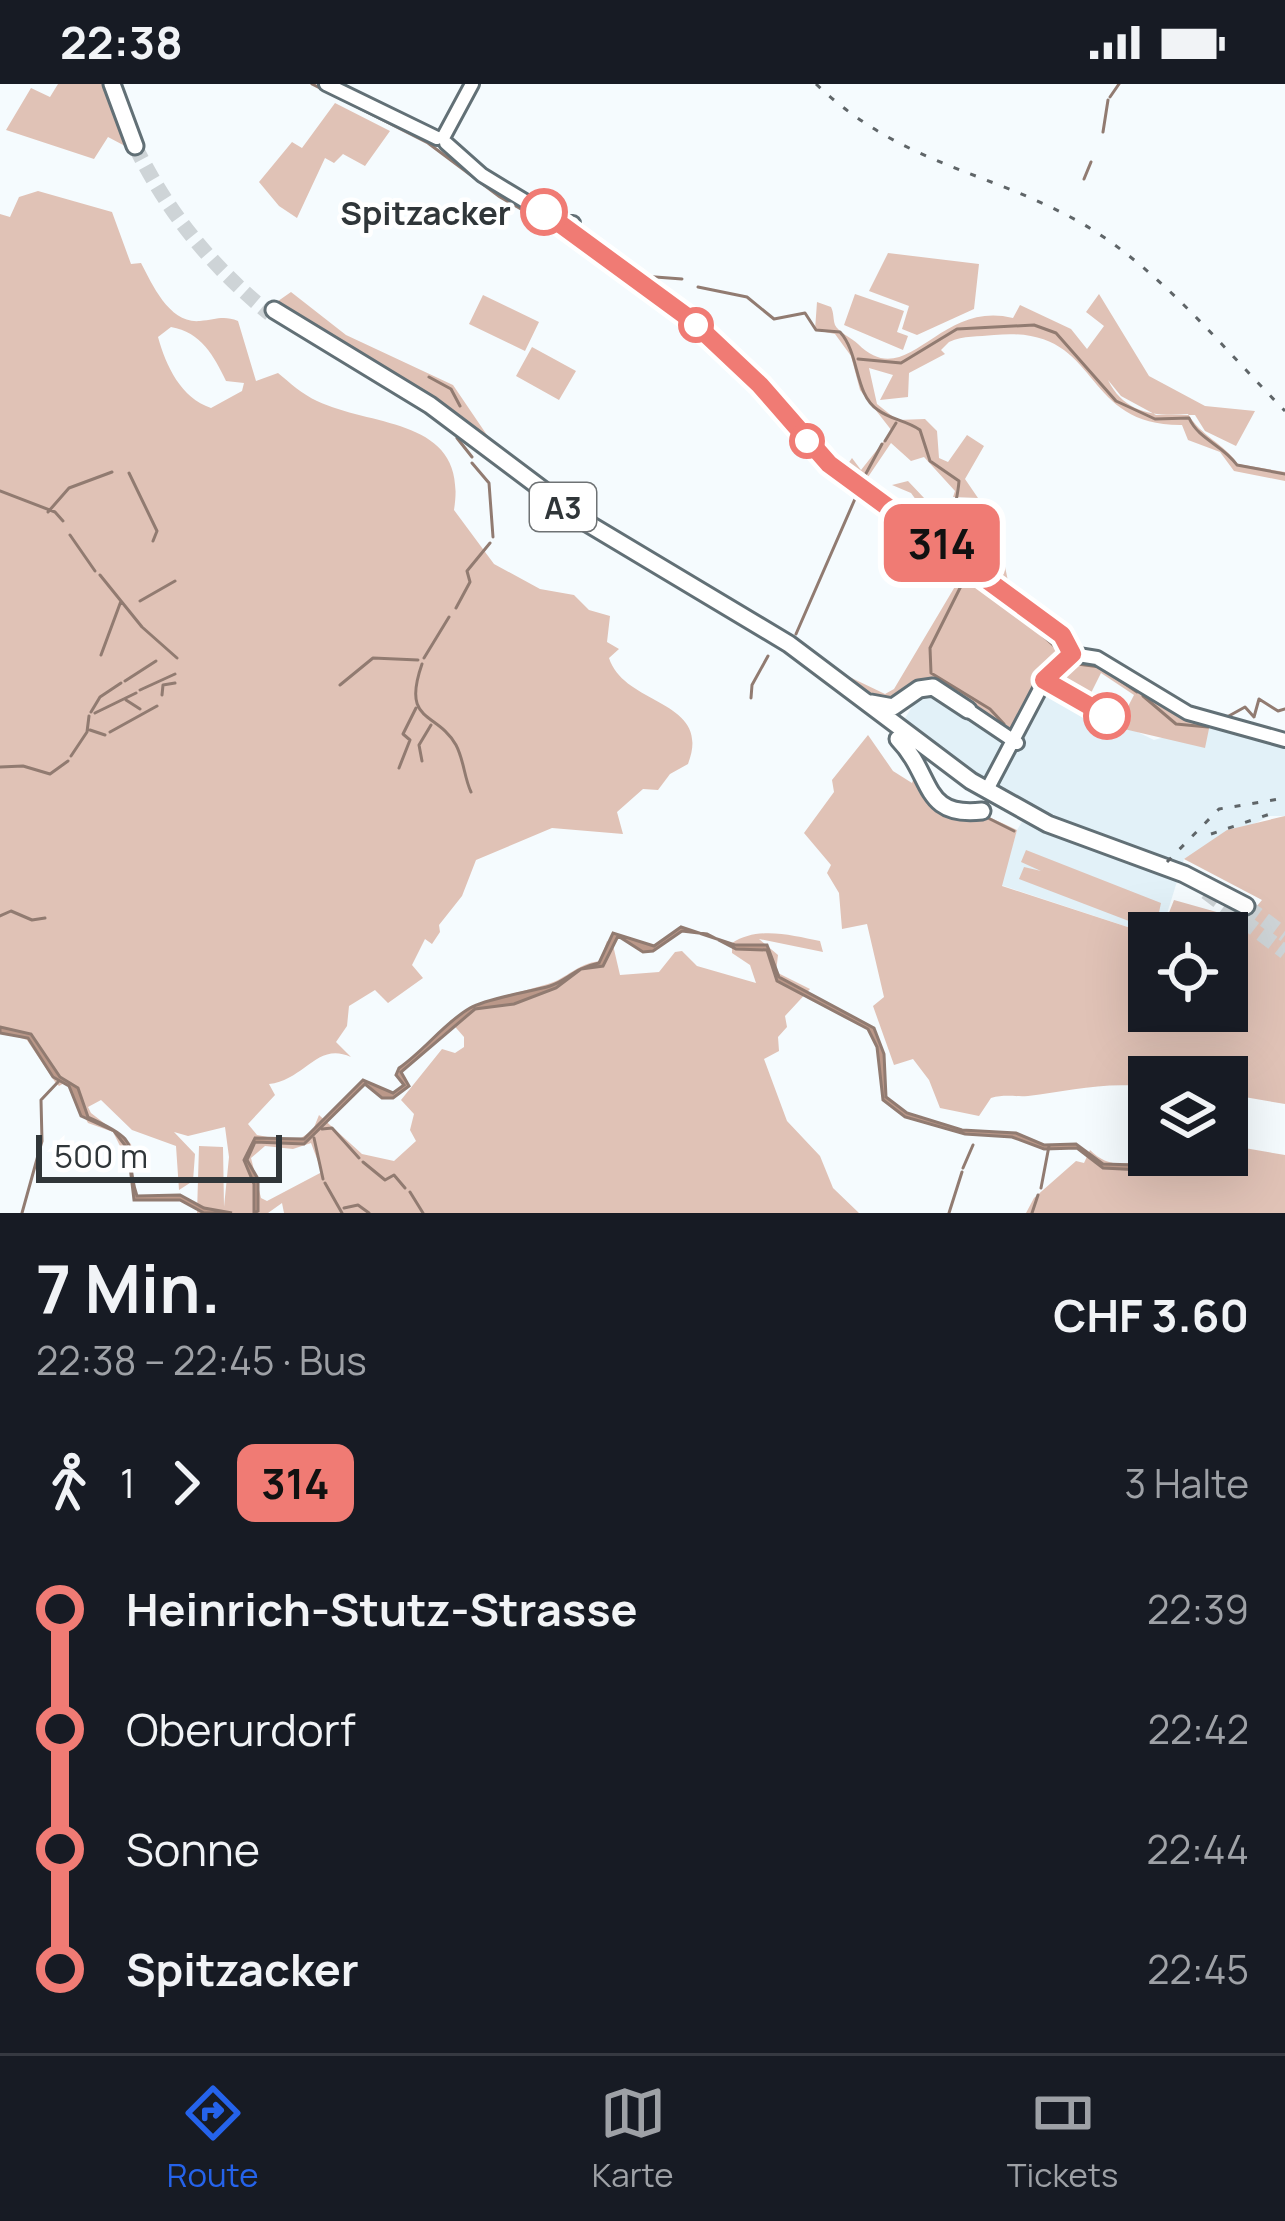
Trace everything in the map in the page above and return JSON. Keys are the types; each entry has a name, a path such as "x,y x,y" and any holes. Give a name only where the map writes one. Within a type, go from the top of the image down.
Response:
{"highway":[{"path":"116,84 138,145"},
{"name":"A3","path":"1206,892 977,800 769,637 584,528 427,410 272,312 415,395 568,511 760,625 936,758 1048,824 1184,874 1246,906"},
{"path":"843,686 881,707 932,689 968,710"},
{"path":"905,702 905,729 936,758"},
{"path":"874,716 913,756 939,805 977,800"}],"main road":[{"path":"326,84 442,139 482,175 569,227 626,276 662,295 740,364 836,469 1062,635 1068,656"},
{"path":"442,139 472,84"},
{"path":"977,800 1010,738 1025,726 1039,692 1068,656"},
{"path":"1068,656 1097,658 1187,713 1285,740"},
{"path":"1039,692 1054,686"},
{"path":"968,710 1010,738"}],"shaded area":[{"path":"58,84 103,84 125,146 108,137 94,159 6,130 31,88 50,97"},
{"path":"335,103 390,131 365,166 343,154 334,163 325,158 297,218 279,206 259,182 292,142 302,148"},
{"path":"38,191 112,212 131,264 141,263 171,310 189,320 238,321 256,381 278,373 317,401 412,431 432,442 447,458 455,480 454,510 494,564 540,589 574,595 589,610 610,616 607,642 619,649 609,658 618,674 688,727 692,743 688,764 670,774 658,790 643,789 617,812 623,834 552,828 476,860 462,896 439,925 432,944 425,939 412,965 423,978 388,1003 375,990 349,1006 347,1026 336,1042 351,1057 329,1054 269,1084 275,1095 248,1124 257,1135 295,1142 313,1130 319,1115 362,1154 394,1161 416,1141 410,1130 414,1114 401,1100 442,1049 455,1053 464,1047 464,1037 450,1021 461,1014 600,961 607,941 613,945 620,975 659,972 675,952 682,951 697,966 756,983 750,965 732,953 732,943 764,933 786,935 820,941 823,952 759,939 778,955 776,972 810,989 785,1016 787,1027 778,1037 779,1051 764,1059 787,1121 820,1156 833,1188 859,1213 284,1213 282,1203 268,1213 197,1213 199,1146 223,1147 224,1207 229,1157 225,1127 188,1136 174,1132 195,1154 193,1181 179,1190 176,1146 132,1130 101,1100 88,1107 131,1144 134,1163 130,1166 113,1132 88,1123 66,1082 59,1086 55,1082 27,1040 0,1031 0,214 10,217 19,197","holes":["171,327 198,340 226,381 244,383 242,391 211,408 191,397 170,370 158,337","311,1143 322,1172 267,1201 261,1198 251,1158 265,1146 293,1149"]},
{"path":"888,253 979,264 974,309 917,335 902,329 909,306 869,291"},
{"path":"291,292 346,335 453,385 491,441 280,304 266,317 261,313"},
{"path":"855,294 904,311 897,332 908,336 903,350 844,325"},
{"path":"1099,294 1149,376 1205,406 1255,411 1236,446 1205,431 1195,415 1189,415 1199,428 1238,464 1285,472 1285,481 1234,471 1220,452 1188,440 1182,425 1148,421 1124,410 1074,359 1055,345 1030,336 994,335 949,342 941,350 945,354 909,373 908,397 880,400 893,375 869,368 877,404 897,420 925,419 937,431 939,458 948,462 967,435 984,446 965,479 978,498 953,497 955,491 924,457 911,461 891,443 864,483 845,468 852,458 861,470 892,431 860,390 851,356 835,334 815,330 817,302 831,307 842,333 876,356 893,358 964,321 1013,318 1020,305 1071,329 1087,349 1104,326 1086,312","holes":["1108,380 1121,396 1153,413 1123,400"]},
{"path":"483,295 539,322 525,351 469,324"},
{"path":"532,347 576,371 559,400 516,376"},
{"path":"908,481 942,517 946,508 954,510 969,544 1004,562 1011,595 946,541 911,493 892,485"},
{"path":"966,568 1058,642 1061,653 1050,664 1017,731 1003,728 935,683 892,698 881,697 833,669 885,694 894,689"},
{"path":"1085,659 1156,701 1210,724 1205,748 1124,729 1120,722 1134,695 1101,673 1086,703 1051,681 1058,671"},
{"path":"1050,689 1154,740 1210,724 1285,744 1285,816 1270,816 1184,859 1168,912 1128,912 1128,927 1001,885 1017,830 1031,807 956,762 905,718 918,697 931,691 1020,746"},
{"path":"868,735 893,771 912,783 915,775 947,818 987,816 1017,830 1002,886 1128,927 1128,1032 1248,1032 1248,916 1262,900 1184,859 1227,830 1285,816 1285,1104 1248,1098 1248,1056 1128,1056 1128,1085 991,1098 979,1116 940,1108 929,1080 913,1059 894,1065 873,1006 884,997 867,924 842,929 839,893 827,873 831,865 804,833 834,792 832,780"},
{"path":"1026,850 1161,903 1159,912 1128,912 1128,921 1019,879 1024,867 1041,871 1021,862"},
{"path":"1174,900 1217,912 1169,912"},
{"path":"681,927 699,933 682,931 653,951 643,952 618,936 603,966 581,969 599,963 613,933 654,946"},
{"path":"716,939 735,945 767,945 779,977 874,1028 884,1054 886,1097 907,1113 962,1130 1016,1133 1044,1145 1076,1144 1103,1164 1128,1165 1128,1169 1103,1168 1077,1148 1044,1149 1012,1137 965,1134 905,1117 883,1100 877,1047 868,1029 777,981 767,950 736,949"},
{"path":"581,969 556,988 514,1004 475,1009 401,1072 409,1086 393,1098 382,1098 365,1084 304,1144 255,1142 247,1160 258,1179 258,1211 254,1213 254,1184 244,1160 255,1138 304,1139 363,1080 393,1093 404,1085 396,1075 399,1068 470,1008 550,986"},
{"path":"0,1027 31,1034 60,1077 78,1088 88,1117 120,1134 127,1141 137,1196 180,1195 204,1208 232,1213 204,1213 180,1200 134,1200 128,1149 114,1131 81,1116 69,1086 53,1077 28,1038 0,1033"},
{"path":"1248,1149 1285,1155 1285,1213 1026,1213 1034,1198 1076,1161 1084,1163 1090,1150 1108,1162 1126,1163 1128,1176 1248,1176"}],"waterway":[{"path":"312,84 428,143 500,197 582,244"},
{"path":"1110,97 1119,84"},
{"path":"1103,132 1108,100"},
{"path":"1084,179 1091,162"},
{"path":"642,276 682,279"},
{"path":"698,287 747,297 774,319 805,313 816,330 840,332 870,403 920,430 930,461 959,481 953,526 957,543 995,577"},
{"path":"858,359 901,363 957,329 1034,325 1056,333 1116,401 1155,419 1189,418 1237,465 1285,474"},
{"path":"429,377 451,389 460,406"},
{"path":"885,441 896,423"},
{"path":"457,438 472,457"},
{"path":"863,479 882,444"},
{"path":"472,463 489,483 493,537"},
{"path":"48,512 69,488 112,472"},
{"path":"129,473 157,531 153,541"},
{"path":"0,491 55,512 63,521"},
{"path":"796,634 858,492"},
{"path":"70,535 95,571"},
{"path":"456,608 470,582 467,571 490,543"},
{"path":"967,574 930,648 931,673 990,709 1004,724"},
{"path":"100,575 142,627 177,658"},
{"path":"140,601 175,581"},
{"path":"101,655 121,601"},
{"path":"1007,603 1064,655"},
{"path":"424,658 449,617"},
{"path":"751,698 752,685 768,656"},
{"path":"340,685 373,658 418,660"},
{"path":"125,681 156,661"},
{"path":"1070,663 1100,667 1137,692"},
{"path":"422,664 416,697 419,707 456,745 471,792"},
{"path":"140,690 175,674"},
{"path":"91,712 100,697 121,683"},
{"path":"162,695 163,685 175,683"},
{"path":"95,713 136,693"},
{"path":"1143,696 1176,724 1208,727"},
{"path":"1227,717 1245,707 1254,717 1259,699 1278,711 1285,709"},
{"path":"126,700 140,709"},
{"path":"110,732 157,706"},
{"path":"399,768 410,740 403,734 416,708"},
{"path":"71,756 87,732 89,716"},
{"path":"422,761 419,745 431,725"},
{"path":"90,730 105,735"},
{"path":"0,767 23,766 50,774 68,761"},
{"path":"988,818 1014,831"},
{"path":"0,916 11,911 32,920 45,918"},
{"path":"22,1213 42,1141 41,1100 58,1082"},
{"path":"322,1129 332,1128 359,1158"},
{"path":"314,1138 323,1179"},
{"path":"963,1168 973,1145"},
{"path":"1041,1188 1049,1146"},
{"path":"363,1162 385,1180 394,1175 405,1188"},
{"path":"949,1213 962,1172"},
{"path":"325,1183 342,1213"},
{"path":"410,1192 423,1213"},
{"path":"1032,1213 1038,1195"},
{"path":"344,1208 358,1205 369,1213"}],"tunnel":[{"path":"135,146 193,238 270,314"},
{"path":"1206,892 1285,952"},
{"path":"1246,906 1285,935"}],"railway":[{"path":"816,84 881,133 1048,206 1111,243 1190,311 1285,411"},
{"path":"1167,862 1219,809 1285,798"},
{"path":"1211,834 1273,813"}],"bus line":[{"name":"314","path":"544,212 564,222 566,231 573,230 626,276 662,295 690,319 760,385 829,464 927,531 1003,595 1062,635 1072,654 1044,680 1107,716"}],"place":[{"name":"Spitzacker","path":"544,212"}]}
